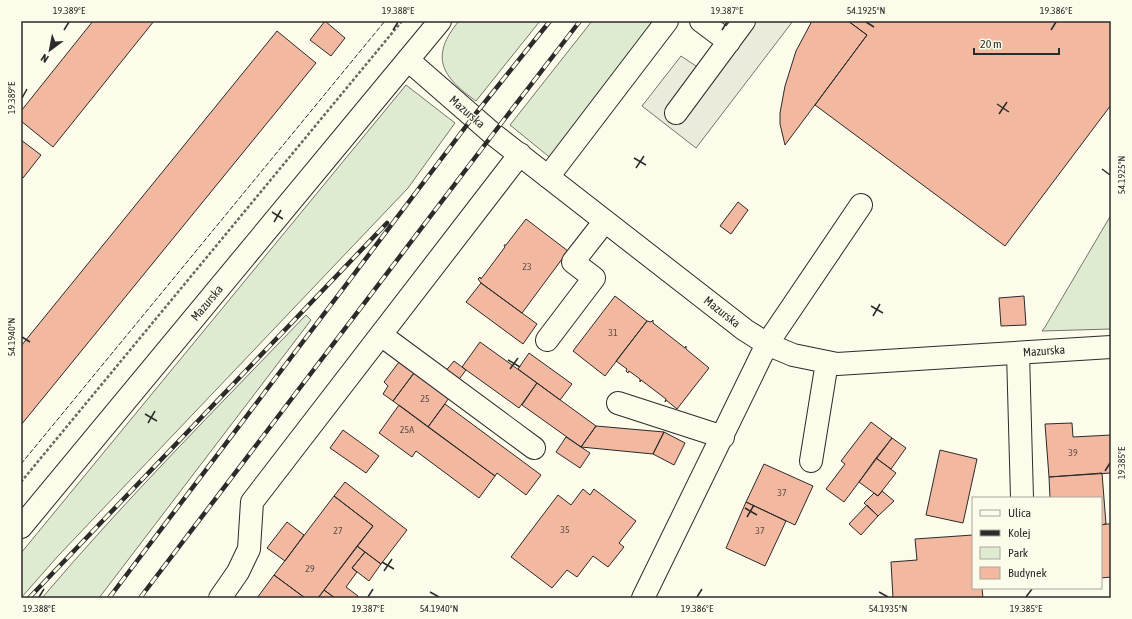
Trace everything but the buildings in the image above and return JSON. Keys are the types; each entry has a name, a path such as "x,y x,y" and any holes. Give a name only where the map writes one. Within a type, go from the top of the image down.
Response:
{"street":[{"name":"Mazurska","path":"21,527 440,21"},
{"path":"548,177 667,21"},
{"path":"701,21 729,42"},
{"path":"676,113 744,21"},
{"name":"Mazurska","path":"408,60 473,117 745,330 767,344 793,355 838,364 1111,347"},
{"path":"220,598 238,572 249,549 252,502 520,154"},
{"path":"643,598 723,437 767,344 861,205"},
{"path":"547,340 594,278 573,262 605,221"},
{"path":"381,335 534,448"},
{"path":"1018,353 1022,497"},
{"path":"811,461 827,362"},
{"path":"618,403 723,437"}],"path":[{"path":"21,482 402,21"}],"green space":[{"path":"459,21 540,21 476,101 455,83 448,75 444,66 442,56 444,45"},
{"path":"592,21 667,21 558,164 510,125"},
{"path":"406,85 455,123 408,188 58,556 21,598 21,553"},
{"path":"1111,215 1111,329 1042,331 1045,327"},
{"path":"306,315 311,320 99,598 42,598 139,490"}],"shaded area":[{"path":"734,21 793,21 696,148 642,106 681,56 699,68"}],"railway":[{"path":"109,598 473,117 550,21"},
{"path":"140,598 580,21"},
{"path":"29,598 387,223"}],"fence":[{"path":"21,464 385,21"}]}
